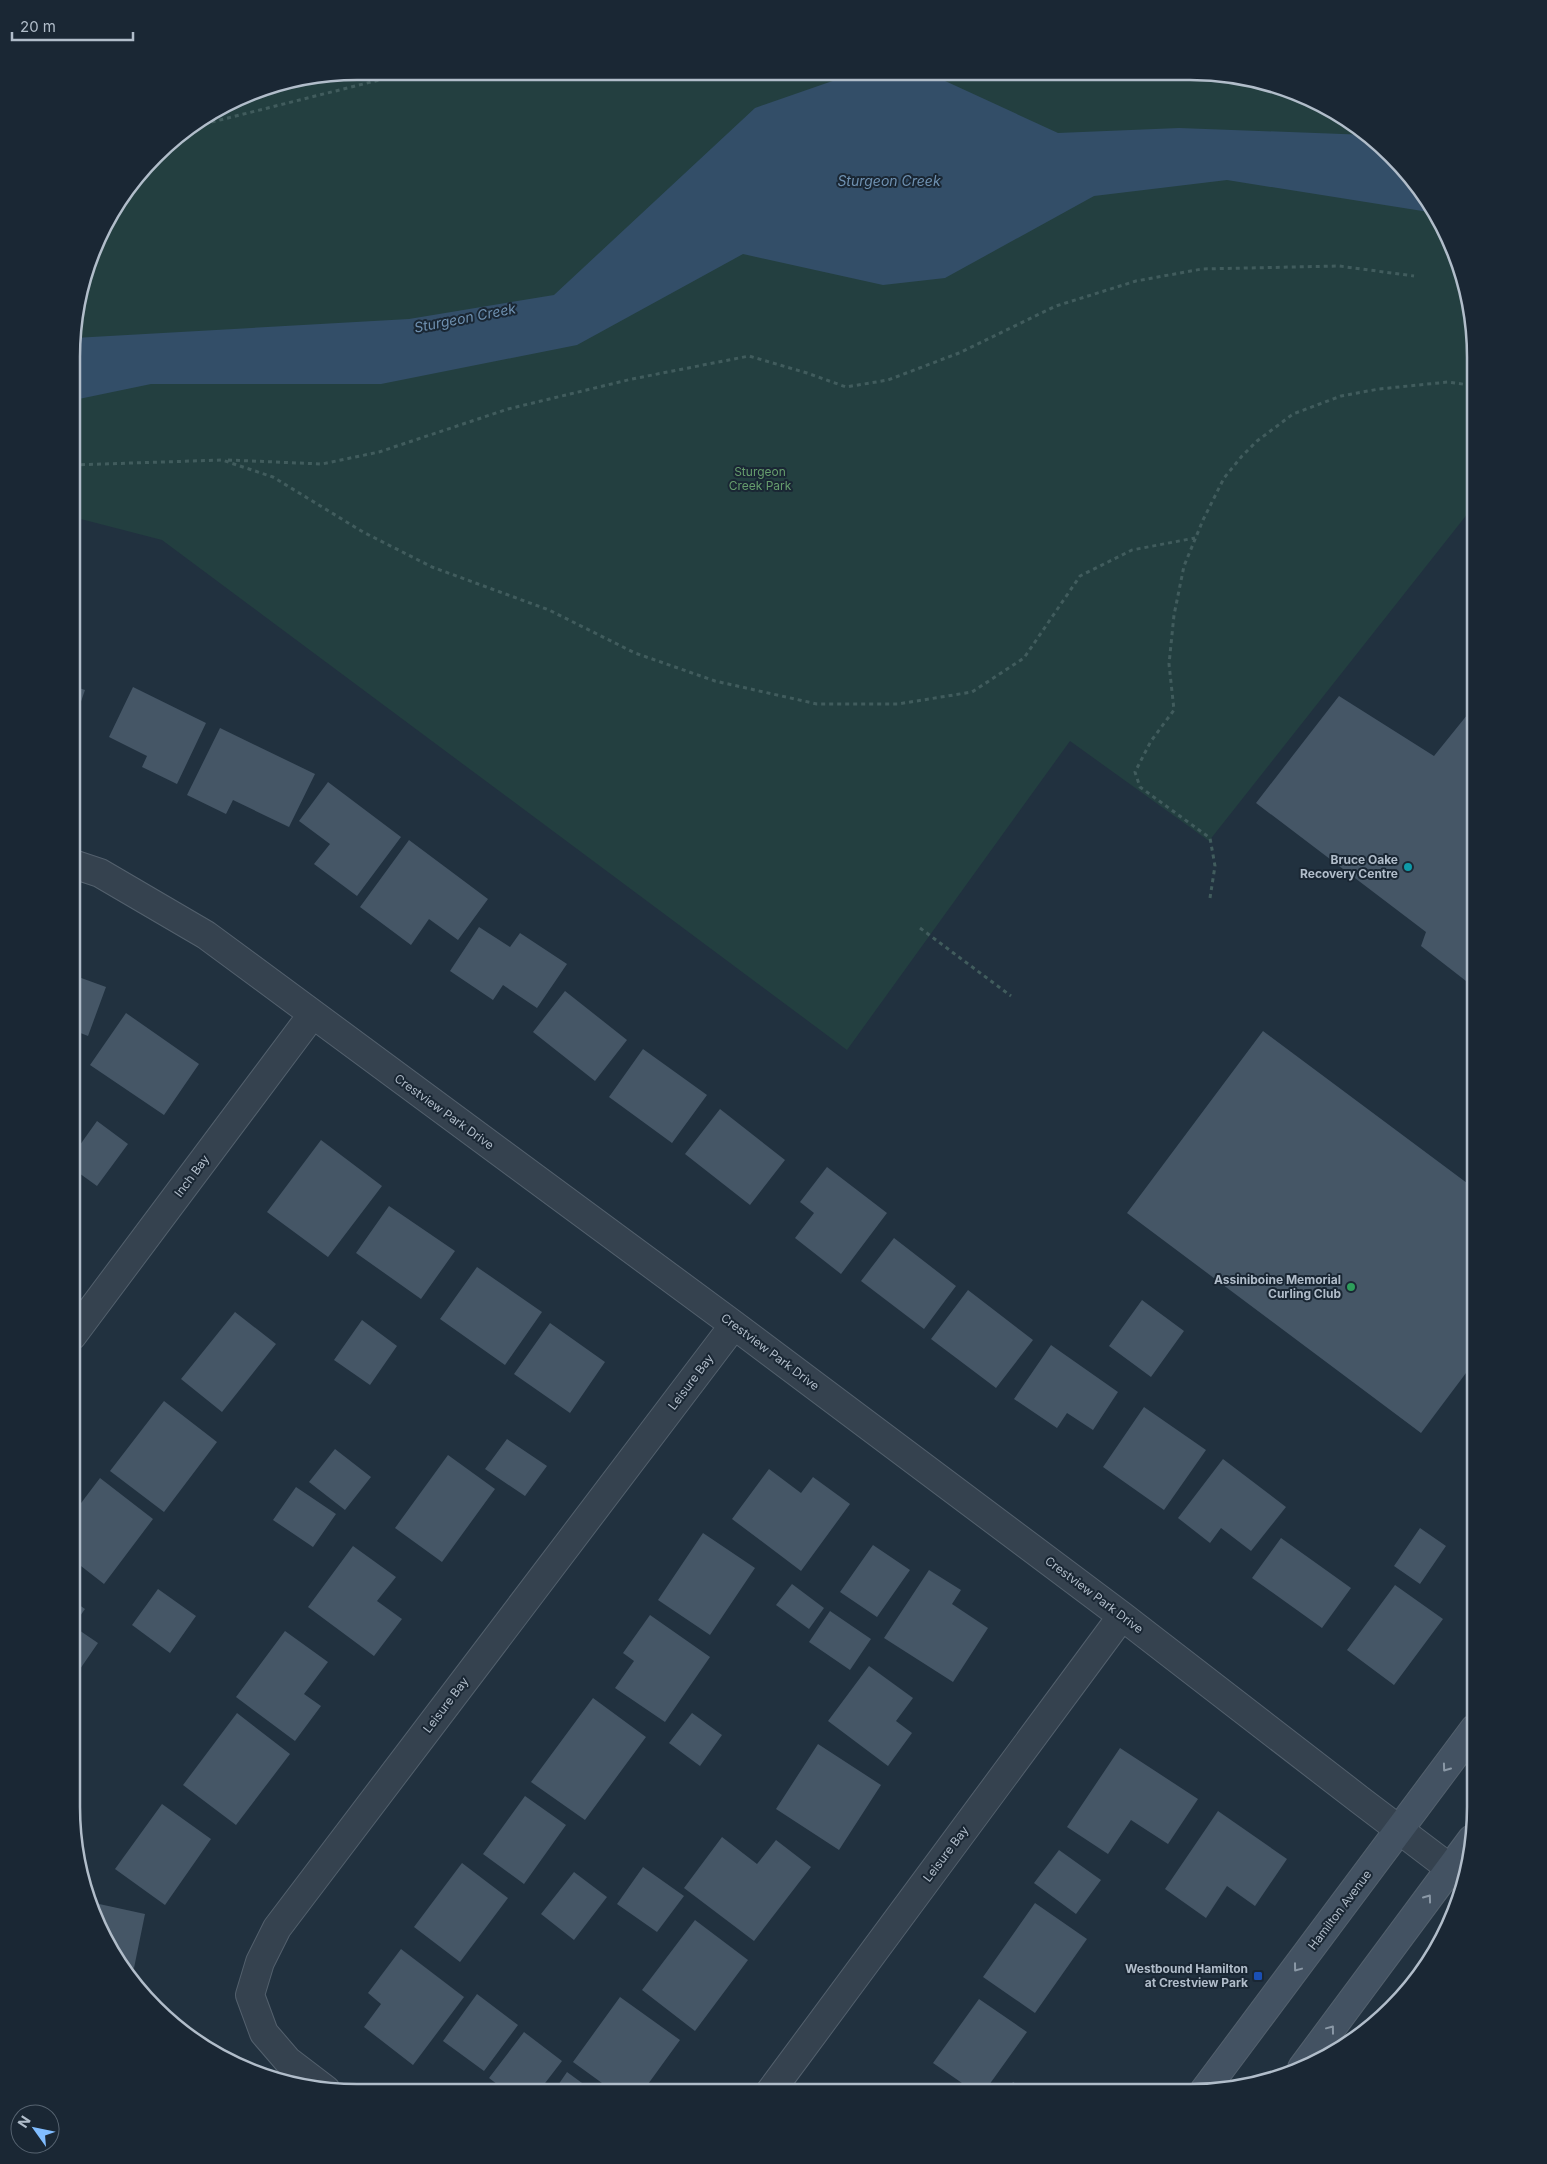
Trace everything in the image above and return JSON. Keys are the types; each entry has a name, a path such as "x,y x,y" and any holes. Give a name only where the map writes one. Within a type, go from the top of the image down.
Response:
{"street":[{"name":"Crestview Park Drive","path":"80,866 100,873 206,935 734,1325 1122,1616 1457,1873"},
{"name":"Inch Bay","path":"80,1325 312,1015"},
{"name":"Leisure Bay","path":"314,2081 288,2061 264,2033 250,1995 260,1962 277,1928 734,1325"},
{"name":"Leisure Bay","path":"776,2084 1122,1616"},
{"name":"Hamilton Avenue","path":"1210,2083 1467,1739"},
{"path":"1313,2055 1457,1873"}],"path":[{"path":"210,122 379,80"},
{"path":"80,465 222,460 322,464 379,452 508,409 632,379 750,356 846,387 888,380 959,353 1056,306 1136,281 1202,269 1339,266 1414,276"},
{"path":"1210,898 1215,866 1210,838 1140,787 1135,772 1151,741 1174,710 1169,664 1174,615 1184,566 1195,538 1224,478 1256,441 1293,414 1341,396 1379,389 1448,382 1467,385"},
{"path":"222,460 273,477 363,532 432,567 549,610 635,653 715,681 817,704 898,704 972,692 1024,658 1080,576 1132,550 1195,538"},
{"path":"920,928 1011,996"}],"green space":[{"name":"Sturgeon Creek Park","path":"357,80 1190,80 1244,85 1296,101 1328,117 1358,137 1386,161 1410,189 1430,219 1446,251 1462,303 1467,357 1467,514 1209,841 1070,741 847,1050 162,540 80,519 80,357 82,321 89,286 101,251 117,219 137,189 161,161 189,137 219,117 251,101 303,85"}],"water":[{"name":"Sturgeon Creek","path":"835,80 943,80 1058,133 1179,128 1354,134 1373,149 1398,174 1425,211 1227,180 1094,196 945,278 883,285 743,254 577,345 381,384 151,384 80,399 81,338 409,319 554,295 755,108"}],"building":[{"path":"133,687 206,723 177,784 142,767 147,756 109,737"},
{"path":"80,688 85,690 80,705"},
{"name":"Bruce Oake Recovery Centre","path":"1339,696 1434,756 1467,715 1467,982 1421,946 1426,932 1256,803"},
{"path":"220,728 315,774 289,827 233,800 226,814 187,795"},
{"path":"328,782 401,837 357,896 314,864 330,844 299,821"},
{"path":"409,840 488,899 458,940 429,919 411,945 360,907"},
{"path":"479,927 510,947 520,933 567,964 537,1008 503,985 493,1000 450,971"},
{"path":"80,978 106,987 88,1036 80,1033"},
{"path":"565,991 627,1040 595,1081 533,1032"},
{"path":"126,1013 199,1064 164,1115 90,1065"},
{"name":"Assiniboine Memorial Curling Club","path":"1263,1031 1467,1183 1467,1372 1421,1433 1127,1213"},
{"path":"643,1049 707,1095 672,1143 609,1097"},
{"path":"720,1109 785,1160 750,1205 685,1154"},
{"path":"97,1121 128,1144 97,1186 80,1174 80,1145"},
{"path":"321,1140 382,1186 328,1257 267,1212"},
{"path":"827,1167 887,1213 841,1274 795,1238 814,1213 800,1202"},
{"path":"389,1206 455,1251 421,1299 356,1253"},
{"path":"894,1238 956,1286 924,1329 861,1281"},
{"path":"477,1267 542,1312 505,1365 440,1319"},
{"path":"968,1290 1033,1340 996,1388 931,1339"},
{"path":"1142,1300 1184,1331 1151,1377 1109,1346"},
{"path":"235,1312 276,1344 222,1412 181,1379"},
{"path":"362,1320 397,1346 370,1385 334,1360"},
{"path":"550,1323 605,1362 570,1413 514,1374"},
{"path":"1051,1345 1118,1392 1093,1430 1067,1413 1057,1428 1014,1399"},
{"path":"164,1401 217,1442 164,1512 110,1471"},
{"path":"1144,1407 1206,1450 1164,1510 1103,1467"},
{"path":"507,1439 547,1466 525,1496 485,1469"},
{"path":"335,1449 371,1477 345,1510 309,1482"},
{"path":"448,1455 495,1489 442,1562 395,1528"},
{"path":"1223,1459 1286,1507 1251,1551 1221,1528 1210,1543 1178,1518"},
{"path":"769,1469 801,1493 813,1477 850,1504 801,1571 732,1519"},
{"path":"100,1478 153,1519 104,1584 80,1565 80,1504"},
{"path":"296,1487 336,1514 313,1547 273,1520"},
{"path":"1420,1528 1446,1546 1420,1584 1394,1566"},
{"path":"703,1533 755,1568 710,1635 658,1600"},
{"path":"1281,1538 1351,1588 1322,1628 1252,1578"},
{"path":"873,1545 910,1570 877,1617 840,1592"},
{"path":"353,1546 396,1577 377,1601 402,1619 374,1656 308,1607"},
{"path":"929,1570 961,1590 952,1604 988,1628 953,1682 884,1638"},
{"path":"792,1584 824,1608 809,1629 776,1605"},
{"path":"1395,1585 1443,1619 1394,1685 1347,1650"},
{"path":"158,1589 196,1616 170,1653 132,1625"},
{"path":"80,1606 85,1609 80,1616"},
{"path":"830,1611 871,1639 850,1670 809,1642"},
{"path":"650,1615 710,1657 665,1722 615,1688 634,1661 623,1653"},
{"path":"80,1631 98,1643 80,1669"},
{"path":"285,1631 328,1662 304,1694 321,1706 295,1741 236,1697"},
{"path":"869,1666 913,1698 896,1721 912,1733 888,1766 828,1721"},
{"path":"593,1698 646,1737 585,1820 531,1782"},
{"path":"237,1713 290,1754 236,1825 183,1785"},
{"path":"692,1713 722,1735 700,1766 669,1743"},
{"path":"818,1744 881,1785 839,1850 776,1809"},
{"path":"1120,1748 1198,1799 1168,1844 1131,1820 1108,1854 1067,1827"},
{"path":"525,1796 566,1825 524,1884 483,1854"},
{"path":"162,1804 211,1839 165,1905 115,1869"},
{"path":"1218,1811 1287,1859 1255,1906 1227,1886 1206,1918 1165,1889"},
{"path":"722,1837 757,1864 776,1840 811,1867 754,1941 684,1888"},
{"path":"1059,1850 1101,1880 1076,1914 1034,1883"},
{"path":"462,1863 508,1898 460,1962 414,1927"},
{"path":"643,1867 684,1896 657,1932 617,1904"},
{"path":"574,1872 607,1897 574,1940 541,1914"},
{"path":"1035,1903 1087,1939 1035,2013 983,1977"},
{"path":"98,1904 145,1914 134,1968 132,1967 117,1945"},
{"path":"695,1920 748,1960 695,2031 642,1990"},
{"path":"401,1949 464,1997 413,2065 364,2027 381,2004 368,1993"},
{"path":"477,1994 518,2025 484,2071 443,2041"},
{"path":"620,1997 680,2040 648,2084 603,2084 573,2062"},
{"path":"979,1999 1027,2032 990,2084 963,2084 933,2063"},
{"path":"524,2032 562,2061 544,2084 497,2084 489,2078"},
{"path":"567,2072 583,2084 559,2084"}],"place":[{"name":"Bruce Oake Recovery Centre","path":"1408,867"},
{"name":"Assiniboine Memorial Curling Club","path":"1351,1287"},
{"name":"Westbound Hamilton at Crestview Park","path":"1258,1976"}]}
